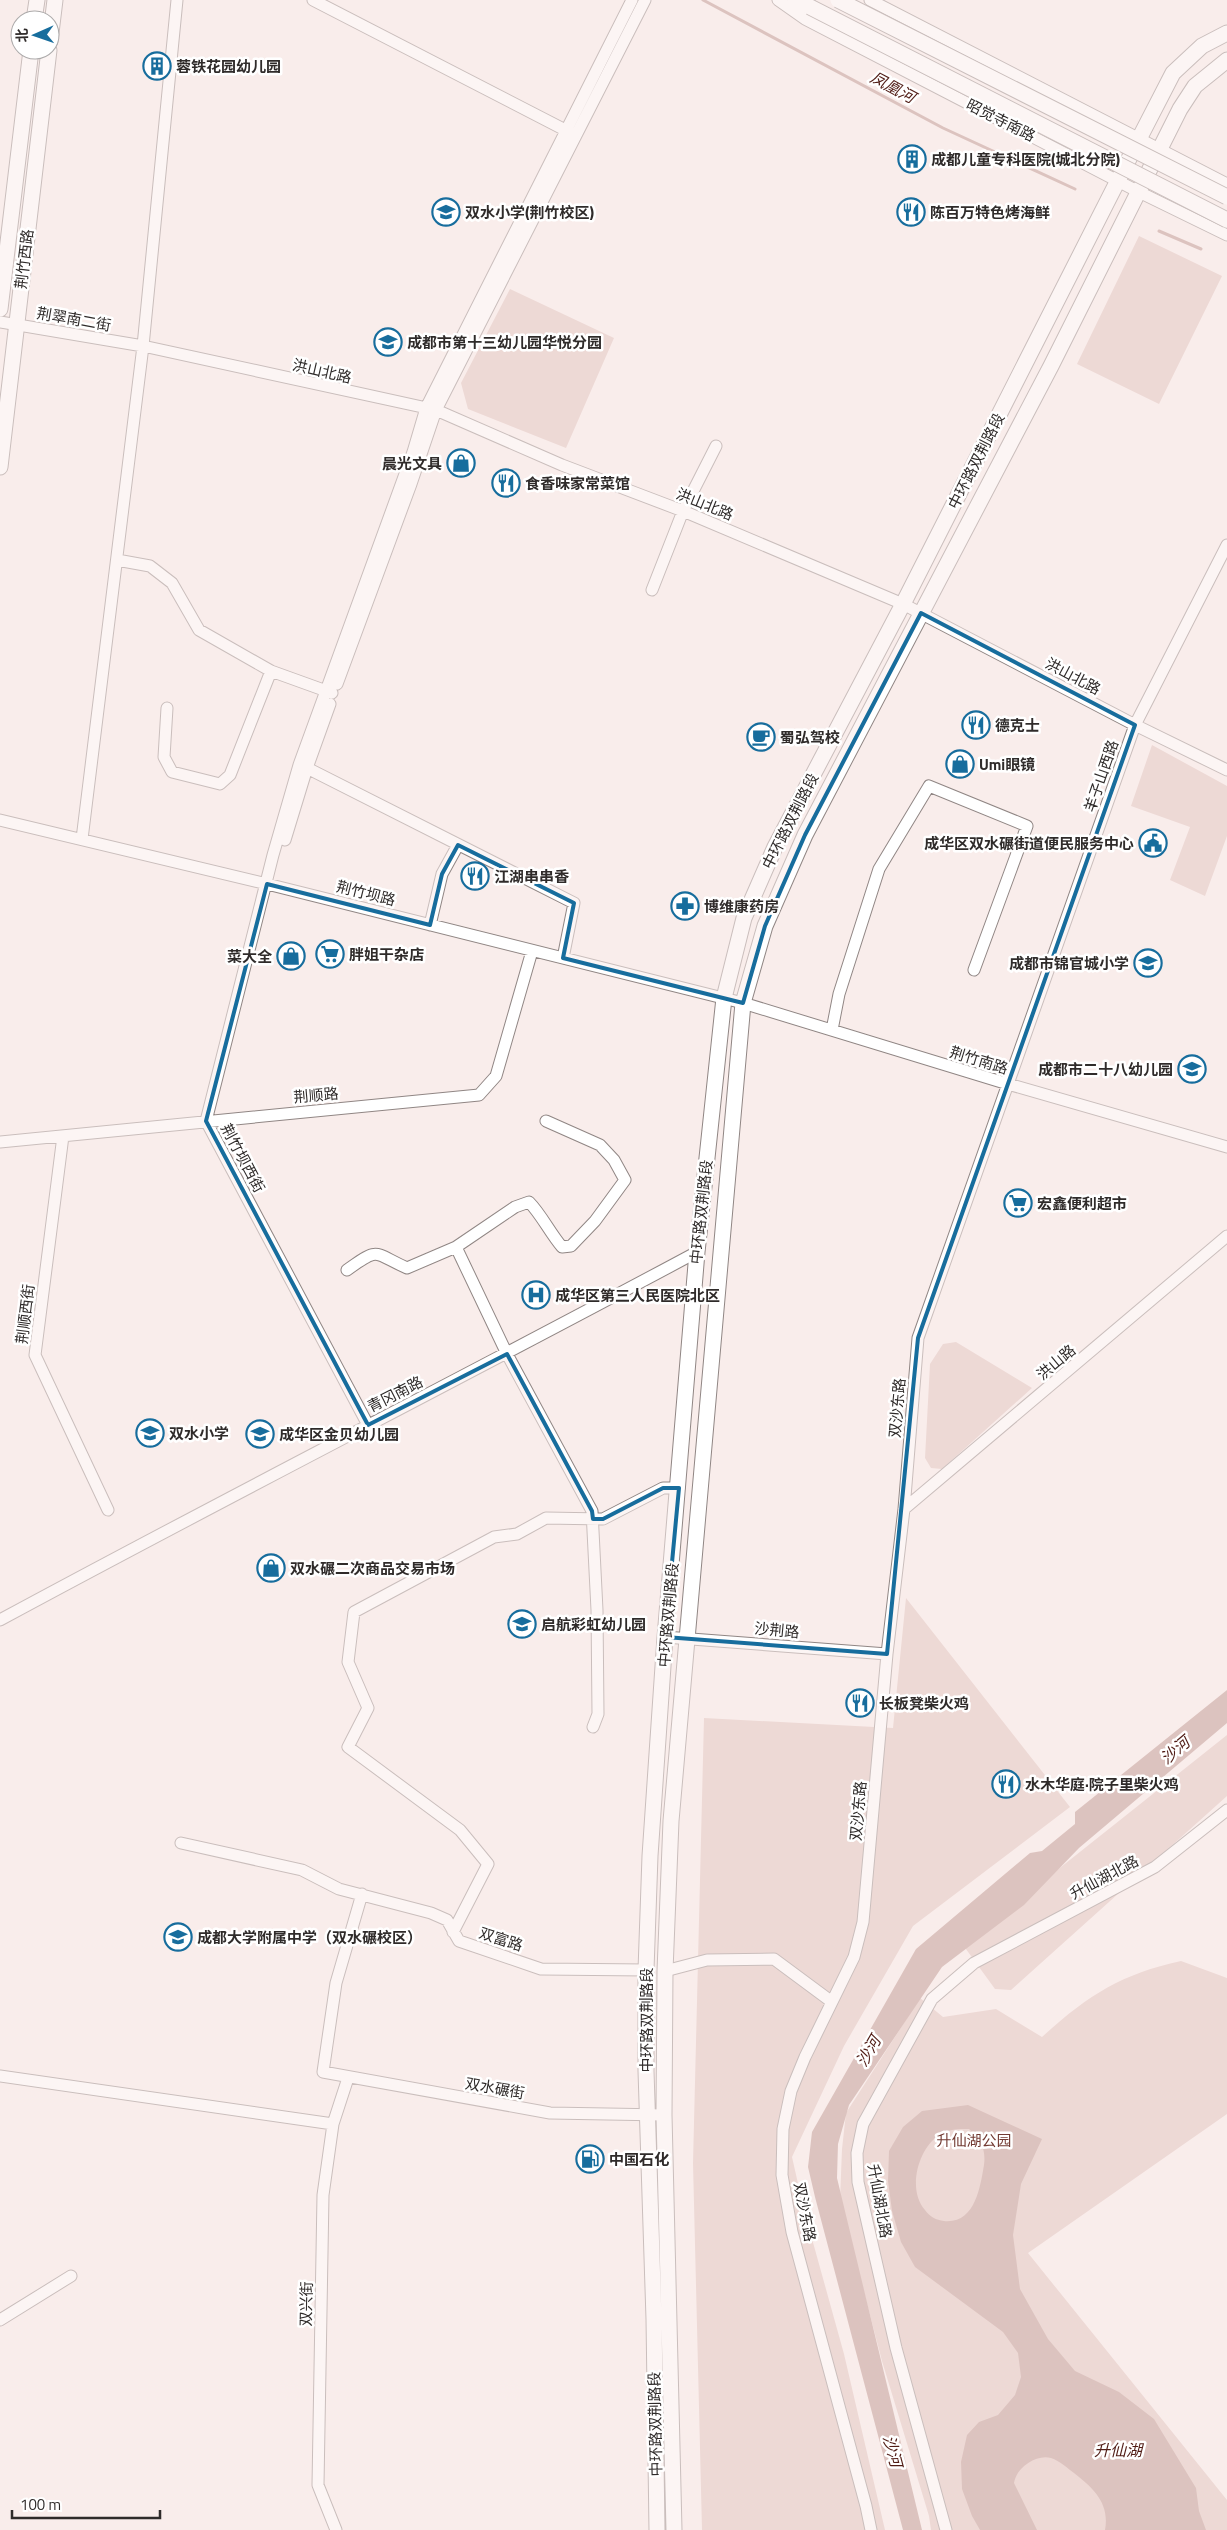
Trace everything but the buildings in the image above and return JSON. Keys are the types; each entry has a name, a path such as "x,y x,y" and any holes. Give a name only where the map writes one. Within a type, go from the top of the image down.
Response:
{"main road":[{"name":"昭觉寺南路","path":"795,0 1227,220"},
{"path":"838,0 1227,197"},
{"name":"中环路双荆路段","path":"657,2530 646,1970 650,1856 665,1637 679,1488 697,1252 724,998 744,918 775,847 903,604 1173,73 1202,46 1227,32"},
{"name":"荆竹西路","path":"0,309 30,60"},
{"name":"荆竹西路","path":"0,467 48,60"},
{"name":"中环路双荆路段","path":"674,2530 664,2115 665,1971 671,1821 743,1003 766,926 805,835 1051,366 1159,150 1195,86 1227,60"}],"street":[{"path":"82,839 143,346 177,0"},
{"path":"313,0 571,132"},
{"path":"267,884 273,854 299,764 330,693 411,484 431,409 571,132 632,0"},
{"path":"571,132 644,0"},
{"name":"昭觉寺南路","path":"778,0 805,19 1119,182 1227,234"},
{"path":"870,0 1227,184"},
{"name":"荆翠南二街","path":"0,322 143,346"},
{"name":"洪山北路","path":"143,346 431,409 562,464 683,511 903,604 1135,725 1227,770"},
{"path":"652,590 683,511 716,446"},
{"name":"羊子山西路","path":"1008,1084 1135,725 1227,544"},
{"path":"117,560 150,566 172,583 199,630 271,671 330,693"},
{"path":"167,708 164,757 172,772 220,784 230,775 271,671"},
{"path":"267,884 281,854 330,693"},
{"path":"307,768 574,903 563,958"},
{"path":"832,1030 839,994 880,869 929,786 1027,826 974,970"},
{"name":"荆竹坝路","path":"0,820 267,884 724,998"},
{"path":"430,925 442,874 458,845"},
{"name":"荆竹坝西街","path":"267,884 206,1121 368,1425"},
{"name":"荆顺路","path":"0,1142 479,1095 496,1076 532,951"},
{"name":"荆竹南路","path":"724,998 1008,1084 1227,1147"},
{"name":"双沙东路","path":"871,2530 864,2497 792,2232 782,2175 784,2129 792,2091 805,2057 854,1958 863,1922 887,1654 904,1509 918,1338 1008,1084"},
{"path":"347,1270 367,1255 382,1254 407,1268 456,1247 515,1207 529,1202 562,1247 571,1246 595,1221 625,1180 614,1160 600,1145 546,1121"},
{"name":"荆顺西街","path":"63,1136 35,1355 108,1510"},
{"name":"洪山路","path":"904,1509 1227,1236"},
{"path":"456,1247 507,1354 592,1511 597,1610 598,1714 592,1728"},
{"name":"青冈南路","path":"0,1620 697,1252"},
{"path":"453,1932 488,1864 460,1830 348,1747 368,1708 348,1662 354,1612 494,1537 518,1534 546,1518 603,1519 663,1488 679,1488"},
{"name":"沙荆路","path":"665,1637 887,1654"},
{"name":"升仙湖北路","path":"946,2530 896,2348 858,2182 856,2153 863,2124 932,1999 974,1963 1156,1867 1227,1810"},
{"name":"双富路","path":"181,1843 302,1870 339,1889 431,1913 447,1920 459,1941 541,1969 646,1970"},
{"name":"双水碾街","path":"362,1894 336,1983 323,2072 550,2113 664,2115"},
{"path":"665,1971 707,1960 774,1959 832,2002"},
{"path":"0,2076 333,2124"},
{"name":"双兴街","path":"336,2530 318,2485 323,2195 333,2124 348,2078"},
{"path":"0,2320 71,2276"}],"highlighted area":[{"path":"921,613 1135,725 918,1338 887,1654 665,1637 679,1488 663,1488 603,1519 593,1519 592,1511 507,1354 368,1425 206,1121 267,884 430,925 442,874 458,845 574,903 563,958 743,1003 765,926 805,835"}],"green space":[{"path":"1139,236 1222,276 1159,404 1077,364"},
{"path":"510,289 614,338 566,448 468,409 461,383"},
{"path":"1152,745 1227,786 1227,836 1205,896 1170,880 1190,827 1131,806"},
{"path":"956,1342 1032,1388 942,1469 931,1468 925,1458 930,1364 943,1344"},
{"path":"906,1598 1070,1807 913,1926 844,2046 792,2157 804,2210 844,2354 885,2530 702,2530 693,2163 704,1718 893,1728"},
{"path":"1227,1735 1227,1796 1011,1990 995,1989 963,1945"},
{"name":"升仙湖公园","path":"1181,1961 1227,1978 1227,2114 1028,2253 1227,2500 1227,2530 931,2530 929,2516 882,2361 840,2200 842,2149 846,2113 920,1998 943,2017 996,2009 1042,2037 1058,2022 1106,1988 1140,1973"}],"water":[{"name":"沙河","path":"1227,1690 1227,1723 1079,1848 1024,1905 942,1967 849,2105 838,2144 837,2178 922,2530 903,2530 808,2167 812,2132 916,1949 1030,1853 1042,1851 1075,1824 1075,1812"},
{"name":"升仙湖","path":"968,2105 1042,2139 1021,2184 1013,2235 1020,2289 1048,2339 1075,2371 1119,2392 1154,2419 1196,2488 1199,2511 1206,2530 1105,2530 1105,2512 1098,2497 1081,2479 1060,2463 1045,2457 1033,2460 1023,2467 1014,2483 1037,2530 980,2530 972,2516 962,2489 961,2462 967,2435 979,2422 998,2415 1015,2395 1021,2377 1018,2353 1003,2332 915,2267 901,2242 892,2211 888,2181 889,2151 903,2127 922,2111","holes":["965,2129 969,2129 980,2141 984,2154 984,2165 978,2194 969,2211 963,2217 944,2221 936,2219 925,2210 917,2192 917,2170 925,2150 942,2133"]}],"waterway":[{"name":"凤凰河","path":"703,0 943,128 1075,189"},
{"name":"凤凰河","path":"1159,231 1201,249"}],"place":[{"name":"蓉铁花园幼儿园","path":"157,66"},
{"name":"成都儿童专科医院(城北分院)","path":"912,159"},
{"name":"双水小学(荆竹校区)","path":"446,212"},
{"name":"陈百万特色烤海鲜","path":"911,212"},
{"name":"成都市第十三幼儿园华悦分园","path":"388,342"},
{"name":"晨光文具","path":"461,463"},
{"name":"食香味家常菜馆","path":"506,483"},
{"name":"德克士","path":"976,725"},
{"name":"蜀弘驾校","path":"761,737"},
{"name":"Umi眼镜","path":"960,764"},
{"name":"成华区双水碾街道便民服务中心","path":"1153,843"},
{"name":"江湖串串香","path":"475,876"},
{"name":"博维康药房","path":"685,906"},
{"name":"胖姐干杂店","path":"330,954"},
{"name":"菜大全","path":"291,956"},
{"name":"成都市锦官城小学","path":"1148,963"},
{"name":"成都市二十八幼儿园","path":"1192,1069"},
{"name":"宏鑫便利超市","path":"1018,1203"},
{"name":"成华区第三人民医院北区","path":"536,1295"},
{"name":"双水小学","path":"150,1433"},
{"name":"成华区金贝幼儿园","path":"260,1434"},
{"name":"双水碾二次商品交易市场","path":"271,1568"},
{"name":"启航彩虹幼儿园","path":"522,1624"},
{"name":"长板凳柴火鸡","path":"860,1703"},
{"name":"水木华庭·院子里柴火鸡","path":"1006,1784"},
{"name":"成都大学附属中学（双水碾校区）","path":"178,1937"},
{"name":"中国石化","path":"590,2159"}]}
